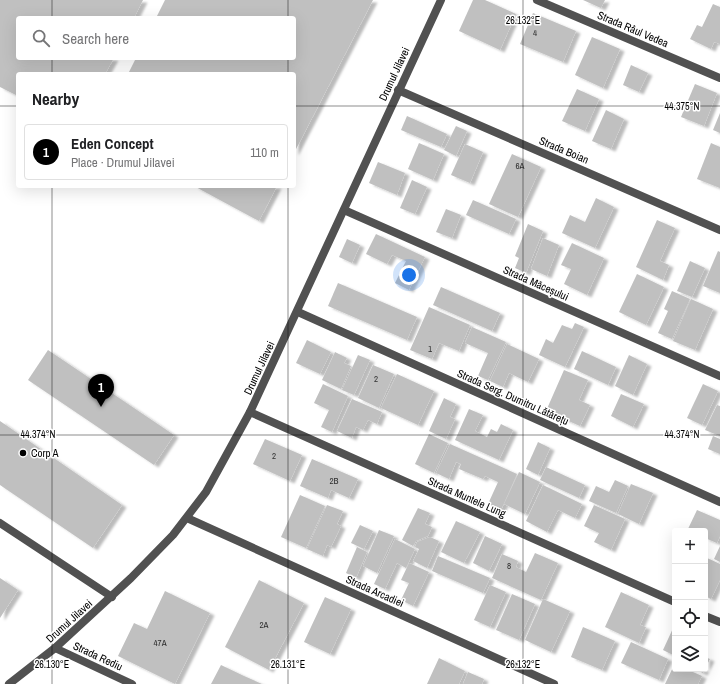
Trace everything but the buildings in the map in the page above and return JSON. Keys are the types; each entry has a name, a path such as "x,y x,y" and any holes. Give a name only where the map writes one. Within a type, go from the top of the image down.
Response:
{"street":[{"name":"Drumul Jilavei","path":"9,684 55,648 112,597 147,563 187,518 223,463 250,412 298,312 440,0"},
{"name":"Strada Râul Vedea","path":"536,0 720,78"},
{"name":"Strada Boian","path":"398,90 720,230"},
{"name":"Strada Măceșului","path":"344,210 720,376"},
{"name":"Strada Serg. Dumitru Lătărețu","path":"298,312 720,502"},
{"name":"Strada Muntele Lung","path":"250,412 672,601"},
{"name":"Strada Arcadiei","path":"187,518 554,684"},
{"path":"0,523 112,597"},
{"path":"708,617 720,622"},
{"name":"Strada Rediu","path":"55,648 132,684"}],"place":[{"name":"Eden Concept","path":"101,407"},
{"name":"Corp A","path":"23,453"}]}
